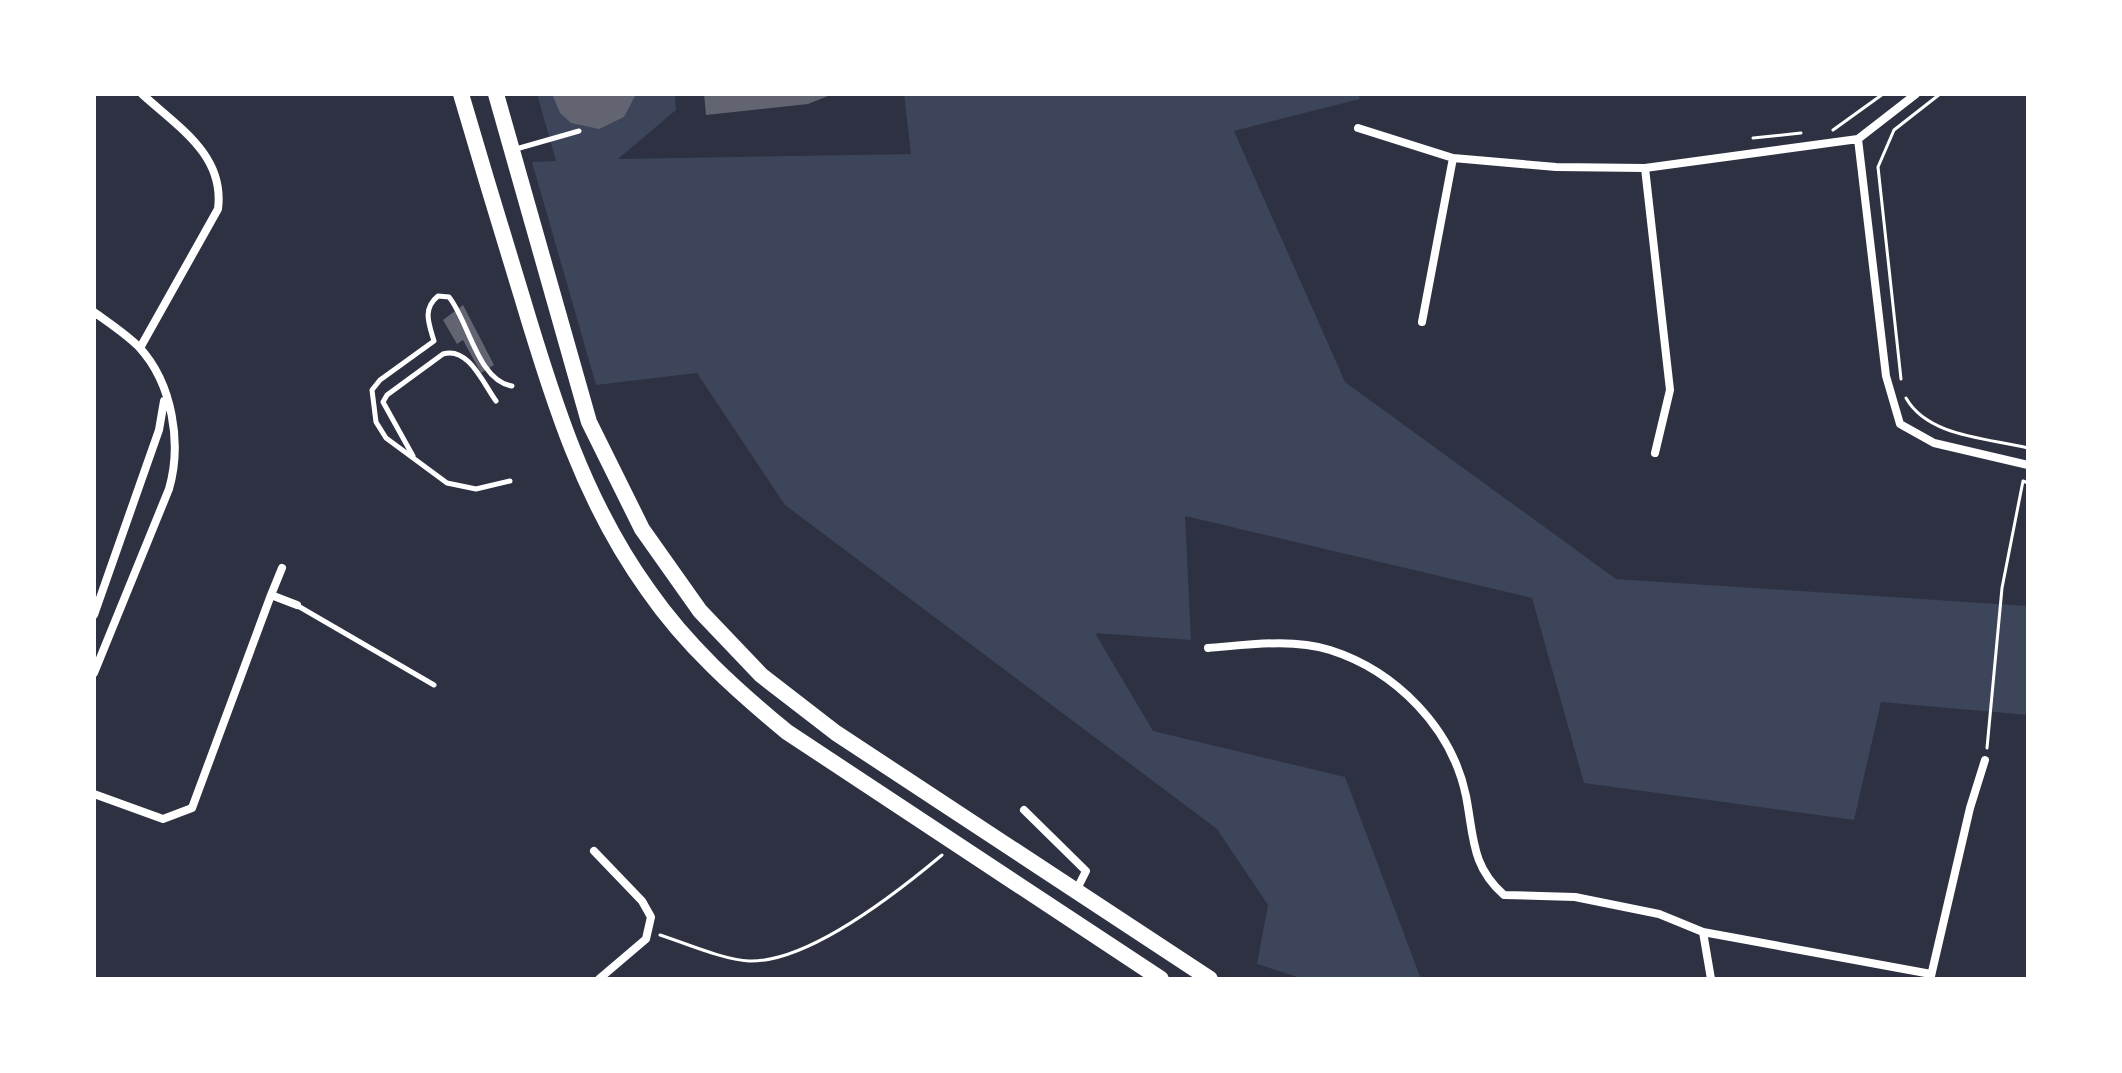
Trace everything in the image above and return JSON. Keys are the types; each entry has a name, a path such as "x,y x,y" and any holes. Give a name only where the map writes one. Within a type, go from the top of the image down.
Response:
{"highway":[{"path":"461,94 553,400 579,471 623,554 693,645 738,691 825,760 1161,979"},
{"path":"496,94 589,422 615,481 671,573 733,647 798,706 1210,979"}],"street":[{"path":"140,348 218,209 221,191 212,161 142,94"},
{"path":"1358,128 1453,158 1556,167 1645,168 1858,139 1916,94"},
{"path":"1858,139 1886,376 1900,424 1934,443 2028,465"},
{"path":"1422,322 1453,158"},
{"path":"1645,168 1670,390 1655,453"},
{"path":"94,312 140,348 164,396 177,434 177,463 94,673"},
{"path":"94,615 159,430 164,396"},
{"path":"94,794 163,819 192,808 282,568"},
{"path":"271,595 297,605"},
{"path":"1208,648 1264,643 1330,650 1382,676 1419,705 1450,750 1466,796 1476,860 1489,882 1504,895 1575,897 1659,914 1703,932 1931,976 1970,808 1985,760"},
{"path":"1024,810 1086,871 1075,892"},
{"path":"594,851 642,901 651,917 649,932 599,979"},
{"path":"1703,932 1711,979"}],"lane":[{"path":"511,150 579,131"},
{"path":"510,481 476,489 447,483 386,438 376,422 372,390 380,380 434,341 427,312 430,303 438,296 449,297 459,310 488,371 502,385 512,386"},
{"path":"413,457 383,402 387,395 443,354 452,351 462,354 496,401"},
{"path":"297,605 434,685"}],"path":[{"path":"1832,130 1883,94"},
{"path":"1940,94 1894,130 1878,167 1903,392 1916,412 1929,423 2028,447"},
{"path":"1753,138 1801,133"},
{"path":"1985,760 2002,588 2023,481 2028,483"},
{"path":"649,932 750,961 792,952 844,928 913,879 955,844"}],"shaded area":[{"path":"537,94 675,94 676,110 618,159 911,154 904,94 1358,94 1360,99 1234,131 1345,382 1616,579 2028,606 2028,715 1881,702 1854,820 1584,783 1532,598 1185,516 1191,640 1095,633 1153,731 1345,777 1421,979 1304,979 1257,964 1268,905 1217,829 785,505 697,373 596,385 532,162 556,161"}],"building":[{"path":"552,94 636,94 624,117 599,129 571,123 560,113"},
{"path":"704,94 833,94 808,104 706,115"},
{"path":"463,305 494,365 481,373 463,340 457,344 443,320"}]}
